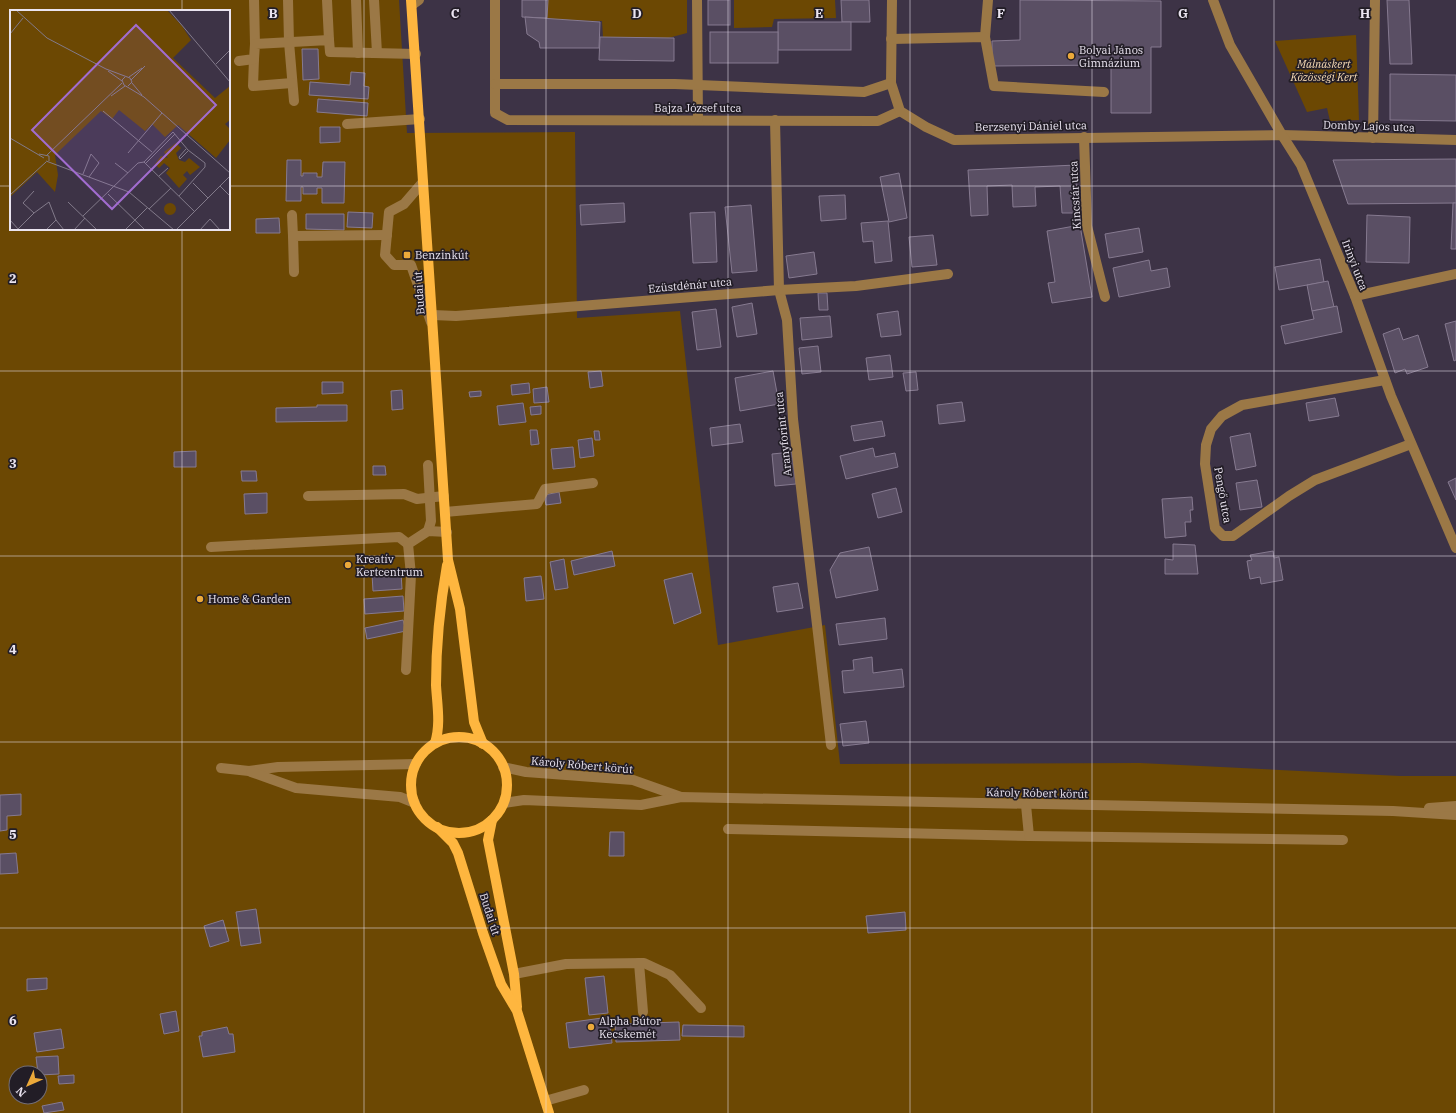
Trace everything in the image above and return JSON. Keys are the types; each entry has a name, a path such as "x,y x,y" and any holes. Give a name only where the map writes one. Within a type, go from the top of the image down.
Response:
{"main road":[{"name":"Budai út","path":"414,2 423,182 434,330 448,560 439,614 436,685 439,732 435,743"},
{"name":"Budai út","path":"448,560 460,609 474,722 483,744"},
{"path":"459,737 476,740 483,744 495,754 503,767 507,791 504,803 492,820 484,826 466,832 456,833 437,827 420,812 415,803 411,783 416,764 424,752 435,743 459,737"},
{"name":"Budai út","path":"492,820 488,840 514,974 517,1011 549,1113"},
{"name":"Budai út","path":"437,827 453,843 458,853 501,984 517,1011"}],"street":[{"path":"254,0 255,44 253,86 292,83"},
{"path":"288,0 288,42 294,101"},
{"path":"327,0 330,52 416,54"},
{"path":"356,0 358,53"},
{"path":"374,0 376,53"},
{"path":"495,0 496,84"},
{"path":"697,0 698,120"},
{"path":"892,0 891,83 900,111"},
{"path":"988,0 985,37 994,86 1104,92"},
{"name":"Irinyi utca","path":"1213,0 1230,45 1301,165 1354,296 1385,380 1456,548"},
{"path":"1373,138 1375,0"},
{"path":"891,39 985,37"},
{"path":"255,44 329,40"},
{"path":"239,61 254,59"},
{"name":"Bajza József utca","path":"891,83 864,92 698,85 496,84 495,113 508,120 878,121 900,111"},
{"name":"Berzsenyi Dániel utca","path":"900,111 926,128 954,140 1282,135"},
{"path":"347,124 420,120"},
{"name":"Aranyforint utca","path":"775,120 779,290 787,320 793,419 832,745"},
{"name":"Domby Lajos utca","path":"1282,135 1456,140"},
{"name":"Kincstár utca","path":"1084,137 1087,226 1105,297"},
{"path":"423,182 404,204 389,212 385,255 394,265 411,265 434,330"},
{"path":"292,215 294,272"},
{"path":"293,236 387,236"},
{"name":"Ezüstdénár utca","path":"433,315 456,316 779,290 856,286 948,274"},
{"path":"1354,296 1456,274"},
{"name":"Pengő utca","path":"1385,380 1242,405 1222,416 1211,429 1206,445 1205,464 1215,528 1223,536 1233,536 1289,496 1315,480 1411,444"},
{"path":"408,544 428,530 431,521 431,498 428,465"},
{"path":"445,512 537,504 545,489 593,483"},
{"path":"308,496 404,494 417,499 444,496"},
{"path":"428,530 447,532"},
{"path":"210,546 399,537 408,544 411,575 406,670"},
{"path":"249,771 278,767 416,764"},
{"name":"Károly Róbert körút","path":"503,767 526,772 633,780 681,797"},
{"path":"221,768 249,771 296,788 400,797 415,803"},
{"name":"Károly Róbert körút","path":"504,803 524,800 641,805 681,797 1026,805 1393,811 1456,815"},
{"path":"1026,805 1028,836"},
{"name":"Károly Róbert körút","path":"1393,811 1456,806"},
{"path":"728,830 1343,840"},
{"path":"639,963 643,1012"},
{"path":"514,974 566,964 644,963 670,976 701,1008"},
{"path":"545,1101 584,1090"}],"green space":[{"path":"0,0 399,0 407,133 575,132 577,318 680,311 718,645 825,625 840,764 1140,763 1400,776 1456,776 1456,1113 0,1113"},
{"path":"546,0 687,0 687,33 668,38 603,37 602,21 545,20"},
{"path":"734,0 835,0 836,18 774,19 772,27 734,28"},
{"name":"Málnáskert Közösségi Kert","path":"1356,35 1359,120 1330,121 1327,108 1307,112 1275,41"}],"building":[{"path":"522,0 548,0 547,18 522,17"},
{"path":"708,0 730,0 730,25 708,25"},
{"path":"841,0 869,0 870,22 842,22"},
{"name":"Bolyai János Gimnázium","path":"1020,0 1161,1 1161,47 1151,47 1151,113 1111,113 1111,65 992,66 992,41 1020,40"},
{"path":"1387,0 1409,0 1412,64 1390,64"},
{"path":"525,17 600,22 599,48 540,48 539,42 527,34"},
{"path":"778,22 851,22 851,50 778,50"},
{"path":"710,32 778,32 778,63 710,63"},
{"path":"600,37 674,38 674,61 599,60"},
{"path":"302,49 318,49 319,79 303,80"},
{"path":"351,72 365,73 364,86 369,87 368,99 309,95 310,82 350,85"},
{"path":"1390,74 1456,75 1456,121 1390,120"},
{"path":"318,99 368,103 367,116 317,112"},
{"path":"320,127 340,127 340,142 320,143"},
{"path":"1456,159 1456,203 1348,204 1333,160"},
{"path":"287,160 301,160 301,176 303,176 303,173 317,173 317,177 322,177 323,162 345,162 344,203 322,203 322,188 317,188 317,194 303,194 303,187 301,187 301,201 286,201"},
{"path":"1076,165 1078,213 1062,213 1060,186 1035,187 1036,206 1013,207 1012,185 987,186 988,215 971,216 968,170"},
{"path":"899,173 907,218 889,222 880,177"},
{"path":"845,195 846,219 821,221 819,196"},
{"path":"624,203 625,222 581,225 580,205"},
{"path":"1453,203 1456,203 1456,249 1451,249"},
{"path":"751,205 757,271 732,273 725,207"},
{"path":"348,212 373,213 372,228 347,227"},
{"path":"715,212 717,262 693,263 690,213"},
{"path":"306,214 344,214 344,230 306,229"},
{"path":"1367,215 1410,217 1409,263 1366,262"},
{"path":"279,218 280,233 256,233 256,219"},
{"path":"888,221 892,261 875,263 873,241 863,242 861,223"},
{"path":"1080,225 1092,297 1052,303 1048,283 1055,282 1047,231"},
{"path":"1139,228 1143,252 1109,258 1105,234"},
{"path":"933,235 937,265 912,267 909,237"},
{"path":"814,252 817,274 789,278 786,256"},
{"path":"1320,259 1324,282 1279,290 1275,267"},
{"path":"1149,260 1151,271 1167,268 1170,287 1119,297 1113,268"},
{"path":"1328,281 1334,307 1312,311 1307,285"},
{"path":"818,293 827,293 828,310 819,310"},
{"path":"752,303 757,334 737,337 732,307"},
{"path":"1337,306 1342,332 1285,344 1281,326 1314,319 1312,311"},
{"path":"716,309 721,347 697,350 692,312"},
{"path":"898,311 901,335 881,337 877,314"},
{"path":"830,316 832,337 802,340 800,318"},
{"path":"1456,321 1456,360 1454,361 1445,324"},
{"path":"1399,328 1403,340 1418,335 1428,367 1407,374 1405,369 1395,373 1383,334"},
{"path":"818,346 821,372 802,374 799,348"},
{"path":"890,355 893,377 869,380 866,358"},
{"path":"601,371 603,386 590,388 588,372"},
{"path":"773,371 779,404 740,411 735,378"},
{"path":"916,372 918,390 906,391 903,373"},
{"path":"322,382 343,382 343,393 322,394"},
{"path":"529,383 530,393 512,395 511,385"},
{"path":"547,387 549,402 534,403 533,389"},
{"path":"402,390 403,409 392,410 391,391"},
{"path":"481,391 481,396 470,397 469,392"},
{"path":"1335,398 1339,416 1309,421 1306,403"},
{"path":"962,402 965,421 939,424 937,405"},
{"path":"523,403 526,422 499,425 497,406"},
{"path":"317,405 347,405 347,421 276,422 276,408 317,407"},
{"path":"541,406 541,414 531,415 530,407"},
{"path":"882,421 885,436 854,441 851,426"},
{"path":"740,424 743,442 712,446 710,428"},
{"path":"530,430 537,430 539,444 531,445"},
{"path":"594,431 599,431 600,440 595,440"},
{"path":"1250,433 1256,466 1236,470 1230,437"},
{"path":"592,438 594,456 580,458 578,440"},
{"path":"573,447 575,467 553,469 551,449"},
{"path":"873,448 875,457 895,453 898,467 846,479 840,456"},
{"path":"196,451 196,467 174,467 174,452"},
{"path":"792,452 796,484 775,486 772,454"},
{"path":"373,466 385,466 386,475 373,475"},
{"path":"241,471 256,471 257,481 242,481"},
{"path":"1456,478 1456,500 1448,482"},
{"path":"1257,480 1262,507 1240,510 1236,483"},
{"path":"896,488 902,512 878,518 872,494"},
{"path":"559,492 561,503 546,505 544,495"},
{"path":"267,493 267,513 245,514 244,494"},
{"path":"1192,497 1193,510 1190,510 1191,522 1185,522 1186,536 1165,538 1162,499"},
{"path":"1173,544 1195,545 1198,574 1165,574 1165,559 1173,560"},
{"path":"869,547 878,590 836,598 830,570 840,553"},
{"path":"612,551 615,566 574,575 571,561"},
{"path":"1273,551 1274,558 1279,557 1283,580 1261,584 1260,577 1250,579 1247,561 1252,560 1250,555"},
{"path":"564,559 568,588 555,590 550,562"},
{"path":"401,572 402,589 373,591 372,574"},
{"path":"692,573 701,613 674,624 664,580"},
{"path":"541,576 544,599 526,601 524,578"},
{"path":"798,583 803,608 777,612 773,587"},
{"path":"403,596 404,611 365,614 364,599"},
{"path":"885,618 887,639 839,645 836,624"},
{"path":"403,620 406,631 367,639 365,628"},
{"path":"872,657 873,673 902,669 904,687 844,693 842,671 854,670 853,660"},
{"path":"866,721 869,743 843,746 840,724"},
{"path":"21,794 21,815 7,816 7,830 0,831 0,795"},
{"path":"610,832 624,832 624,856 609,856"},
{"path":"16,853 18,873 0,874 0,854"},
{"path":"256,909 261,943 241,946 236,912"},
{"path":"905,912 906,930 868,933 866,916"},
{"path":"223,920 229,941 210,947 204,926"},
{"path":"604,976 608,1013 589,1015 585,978"},
{"path":"47,978 47,989 27,991 27,979"},
{"path":"176,1011 179,1031 164,1034 160,1014"},
{"path":"609,1017 612,1043 569,1048 566,1023"},
{"path":"679,1022 680,1040 616,1042 615,1024"},
{"path":"683,1025 744,1026 744,1037 682,1036"},
{"path":"227,1027 229,1034 233,1034 235,1052 203,1057 199,1036 202,1036 202,1032"},
{"path":"61,1029 64,1048 37,1052 34,1033"},
{"path":"58,1056 59,1074 48,1075 48,1065 37,1065 36,1057"},
{"path":"74,1075 74,1083 59,1084 58,1076"},
{"path":"62,1102 64,1110 44,1113 42,1106"}],"place":[{"name":"Bolyai János Gimnázium","path":"1071,56"},
{"name":"Benzinkút","path":"407,255"},
{"name":"Kreatív Kertcentrum","path":"348,565"},
{"name":"Home & Garden","path":"200,599"},
{"name":"Alpha Bútor Kecskemét","path":"591,1027"}]}
